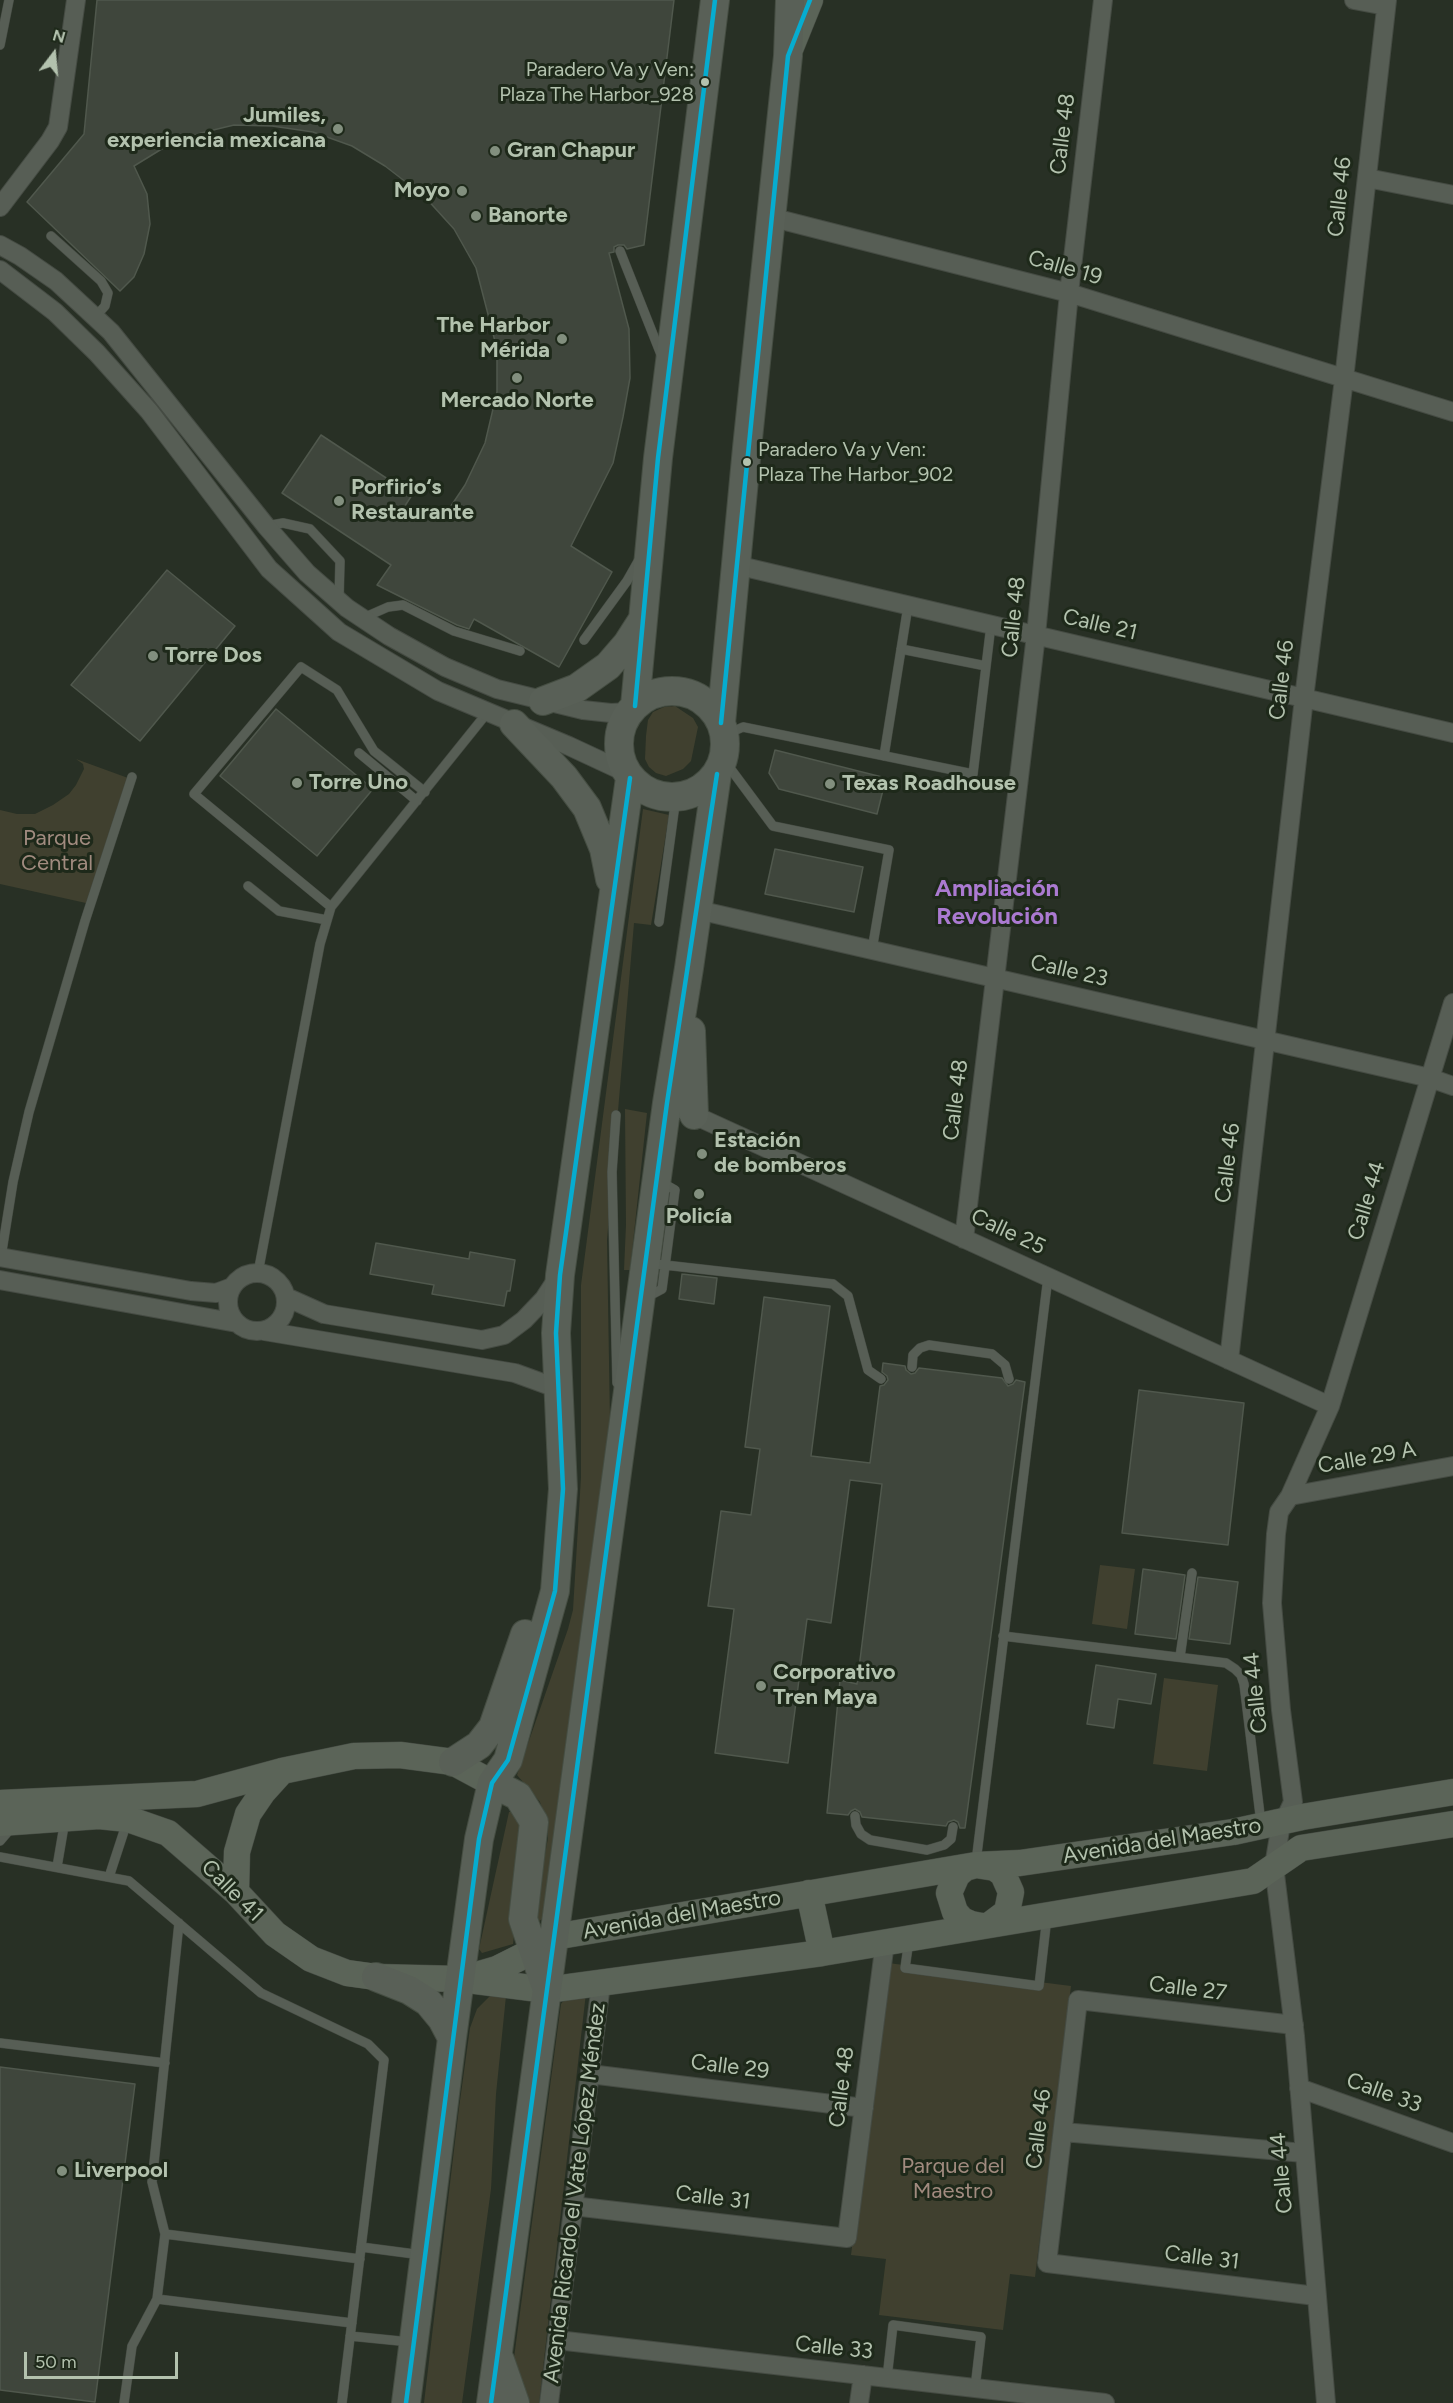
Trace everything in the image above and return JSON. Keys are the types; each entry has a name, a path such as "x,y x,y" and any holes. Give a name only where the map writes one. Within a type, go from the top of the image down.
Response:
{"main road":[{"path":"632,709 657,693 682,692 705,702 715,711 722,748 707,785 696,793 676,797 654,795 641,788 629,776 621,758 618,742 622,726 632,709 644,617 668,373 716,0"},
{"path":"490,2403 547,1990 544,1944 622,1434 640,1301 655,1264 656,1179 722,748 736,565 788,56 790,0"},
{"path":"543,701 577,688 608,666 627,644 644,617"},
{"path":"514,724 564,777 587,808 604,849 614,897"},
{"path":"406,2403 479,1839 492,1783 508,1760 555,1591 563,1489 556,1333 560,1275 629,776"},
{"path":"689,968 694,1115"},
{"path":"453,1762 479,1745 493,1727 529,1623 541,1579 549,1495 561,1440"},
{"path":"492,1783 519,1797 534,1822 523,1918 544,1944"},
{"path":"376,1977 409,1990 428,2002 442,2019 452,2038"},
{"path":"497,2352 515,2403"}],"street":[{"path":"0,207 58,127 76,0"},
{"path":"788,56 810,0"},
{"name":"Calle 48","path":"964,1239 1036,635 1069,292 1103,0"},
{"path":"1354,0 1387,3"},
{"name":"Calle 46","path":"1229,1360 1304,698 1344,379 1387,3"},
{"path":"1367,178 1453,195"},
{"name":"Calle 19","path":"770,217 1069,292 1344,379"},
{"path":"0,245 56,281 111,332 170,404 226,479 307,573 362,618 445,667 497,689 593,711 632,709"},
{"path":"0,270 55,312 97,353 149,411 269,569 339,632 438,691 598,759 629,776"},
{"path":"1344,379 1453,412"},
{"name":"Calle 21","path":"736,565 1453,733"},
{"name":"Calle 23","path":"698,910 1430,1078"},
{"name":"Calle 44","path":"1326,2403 1294,2025 1274,1866 1280,1830 1273,1823 1293,1802 1281,1710 1272,1603 1276,1534 1280,1512 1290,1496 1330,1406 1453,1003"},
{"path":"1430,1078 1453,1086"},
{"name":"Calle 25","path":"667,1103 1330,1406"},
{"path":"1,1257 191,1291 216,1293 232,1287 243,1276 258,1273 276,1280 286,1297 324,1314 482,1340 504,1335 524,1320 544,1299 560,1275"},
{"path":"0,1280 237,1323 254,1331 272,1327 284,1314 286,1297"},
{"path":"232,1287 228,1305 237,1323"},
{"path":"264,1330 515,1373 559,1389"},
{"name":"Calle 29 A","path":"1290,1496 1453,1466"},
{"name":"Calle 41","path":"8,1822 67,1809 132,1807 197,1794 282,1771 354,1756 400,1755 453,1762 492,1783"},
{"path":"236,1892 237,1852 248,1814 282,1771"},
{"name":"Avenida del Maestro","path":"460,1980 497,1969 544,1944 810,1893 976,1865 1020,1863 1233,1832 1453,1792"},
{"name":"Calle 41","path":"0,1803 35,1801 67,1809"},
{"name":"Calle 41","path":"132,1807 168,1833 236,1892 275,1934 293,1948 329,1967 347,1973 376,1977 460,1980"},
{"name":"Avenida del Maestro","path":"460,1980 547,1990 822,1953 1253,1881 1301,1848 1453,1824"},
{"path":"976,1865 995,1868 1003,1874 1011,1892 1007,1912 986,1925 962,1920 955,1912 950,1893 957,1875 965,1868 976,1865"},
{"path":"810,1893 822,1953"},
{"name":"Calle 48","path":"847,2238 864,2108 897,1940"},
{"name":"Avenida Ricardo el Vate López Méndez","path":"549,2403 601,1984"},
{"name":"Calle 46","path":"1047,2264 1078,2000"},
{"name":"Calle 27","path":"1078,2000 1294,2025"},
{"name":"Calle 29","path":"590,2074 864,2108"},
{"name":"Calle 33","path":"1299,2088 1453,2143"},
{"path":"1063,2132 1304,2153"},
{"name":"Calle 31","path":"573,2206 847,2238"},
{"name":"Calle 31","path":"1047,2264 1316,2296"},
{"name":"Calle 33","path":"557,2340 1106,2403"},
{"path":"860,2403 863,2375"}],"lane":[{"path":"0,45 9,0"},
{"path":"51,236 101,281 108,293 105,306 95,316"},
{"path":"620,251 668,373"},
{"path":"266,526 283,523 310,530 318,537 340,561 339,601"},
{"path":"584,640 627,581 651,537"},
{"path":"362,618 388,607 403,605 454,631 520,651"},
{"path":"884,756 909,606"},
{"path":"872,950 889,850 773,826 722,748 743,727 973,774 991,625"},
{"path":"901,649 986,666"},
{"path":"331,907 194,794 301,667 337,690 374,751 425,792"},
{"path":"258,1273 320,944 331,907 487,713"},
{"path":"359,753 417,801"},
{"path":"1,1257 13,1182 29,1112 85,921 132,777"},
{"path":"659,922 676,797"},
{"path":"248,886 279,912 327,920"},
{"path":"616,1114 612,1172 615,1361 622,1434"},
{"path":"655,1264 833,1284 848,1296 868,1370 881,1379"},
{"path":"976,1865 1048,1277"},
{"path":"912,1367 913,1355 920,1348 929,1345 992,1354 1005,1365 1009,1379"},
{"path":"1180,1658 1192,1573"},
{"path":"1003,1636 1226,1663 1241,1675 1244,1683 1273,1823"},
{"path":"0,1842 8,1822 35,1801"},
{"path":"109,1877 132,1807"},
{"path":"57,1867 67,1809"},
{"path":"855,1816 856,1825 861,1834 870,1840 927,1850 944,1845 951,1839 953,1827"},
{"path":"0,1857 129,1881 261,1993 368,2044 384,2060 342,2403"},
{"path":"897,1940 905,1968 1039,1986 1048,1915"},
{"path":"124,2403 132,2346 157,2299 165,2234 152,2182 179,1923"},
{"path":"0,2043 165,2063"},
{"path":"165,2234 360,2259"},
{"path":"361,2247 425,2255"},
{"path":"157,2299 352,2323"},
{"path":"887,2378 893,2325 981,2337 975,2388"},
{"path":"350,2336 414,2343"}],"green space":[{"path":"675,706 693,718 698,727 691,761 683,769 666,776 656,773 645,759 648,720 653,712 664,707"},
{"name":"Parque Central","path":"76,759 128,778 86,903 0,884 0,810 17,814 35,814 53,805 69,794 84,769 83,764"},
{"path":"643,809 669,815 651,925 634,923 607,1240 610,1422 544,1918 539,1921 534,1915 548,1838 547,1823 540,1802 517,1775 573,1610 581,1477 581,1285"},
{"path":"625,1109 647,1113 630,1270 624,1270"},
{"path":"1100,1565 1135,1569 1127,1629 1092,1624"},
{"path":"1164,1678 1218,1685 1207,1771 1153,1764"},
{"path":"509,1812 513,1812 527,1830 513,1944 482,1953 479,1949"},
{"name":"Parque del Maestro","path":"888,1963 1071,1986 1035,2277 1010,2274 1003,2330 879,2315 886,2259 851,2255"},
{"path":"493,1993 506,1996 496,2094 491,2189 462,2403 424,2403 470,2028 477,2009"},
{"path":"586,1993 539,2403 508,2403 561,2004 564,2000"}],"building":[{"name":"The Harbor Mérida","path":"97,0 674,0 644,245 627,249 624,245 618,245 614,247 614,252 609,253 629,329 630,378 623,417 613,463 571,546 612,572 559,667 474,619 469,629 457,625 377,585 391,565 282,493 321,435 412,495 401,512 443,518 465,485 485,443 497,392 497,349 476,268 454,229 424,196 385,166 352,146 313,132 272,126 234,125 201,133 165,147 134,166 147,194 150,224 144,254 134,277 120,291 27,202 84,134"},
{"name":"Torre Dos","path":"167,570 235,626 140,741 71,685"},
{"name":"Torre Uno","path":"276,709 373,789 317,856 220,776"},
{"name":"Texas Roadhouse","path":"775,750 886,778 877,814 779,789 769,773"},
{"path":"775,849 863,867 854,912 765,894"},
{"path":"376,1243 469,1259 470,1252 515,1260 510,1291 507,1291 504,1306 432,1294 434,1285 370,1274"},
{"path":"682,1274 717,1278 714,1304 679,1299"},
{"path":"764,1297 830,1306 811,1456 870,1463 880,1386 888,1380 882,1372 883,1363 905,1366 911,1374 919,1368 1002,1378 1008,1386 1016,1380 1025,1382 965,1828 960,1828 958,1822 954,1820 948,1822 946,1826 862,1817 855,1809 848,1815 827,1813 840,1680 857,1684 882,1484 850,1480 831,1623 807,1619 788,1763 715,1753 734,1609 708,1606 721,1511 751,1515 760,1449 745,1447"},
{"path":"1139,1390 1244,1403 1228,1545 1122,1533"},
{"path":"1143,1569 1185,1575 1176,1639 1135,1634"},
{"path":"1198,1577 1238,1582 1230,1644 1189,1639"},
{"path":"1096,1665 1156,1674 1151,1704 1118,1699 1114,1728 1087,1724"},
{"name":"Liverpool","path":"0,2067 135,2084 95,2402 0,2390"}],"transit line":[{"path":"635,706 658,458 715,0"},
{"path":"721,723 788,56 810,0"},
{"path":"491,2403 667,1103 717,774"},
{"path":"406,2403 479,1839 492,1783 508,1760 555,1591 563,1489 556,1333 560,1275 630,778"}],"place":[{"name":"Paradero Va y Ven: Plaza The Harbor_928","path":"705,82"},
{"name":"Jumiles, experiencia mexicana","path":"338,129"},
{"name":"Gran Chapur","path":"495,151"},
{"name":"Moyo","path":"462,191"},
{"name":"Banorte","path":"476,216"},
{"name":"The Harbor Mérida","path":"562,339"},
{"name":"Mercado Norte","path":"517,378"},
{"name":"Paradero Va y Ven: Plaza The Harbor_902","path":"747,462"},
{"name":"Porfirio‘s Restaurante","path":"339,501"},
{"name":"Torre Dos","path":"153,656"},
{"name":"Torre Uno","path":"297,783"},
{"name":"Texas Roadhouse","path":"830,784"},
{"name":"Estación de bomberos","path":"702,1154"},
{"name":"Policía","path":"699,1194"},
{"name":"Corporativo Tren Maya","path":"761,1686"},
{"name":"Liverpool","path":"62,2171"}],"district":[{"name":"Ampliación Revolución","path":"997,903"}]}
